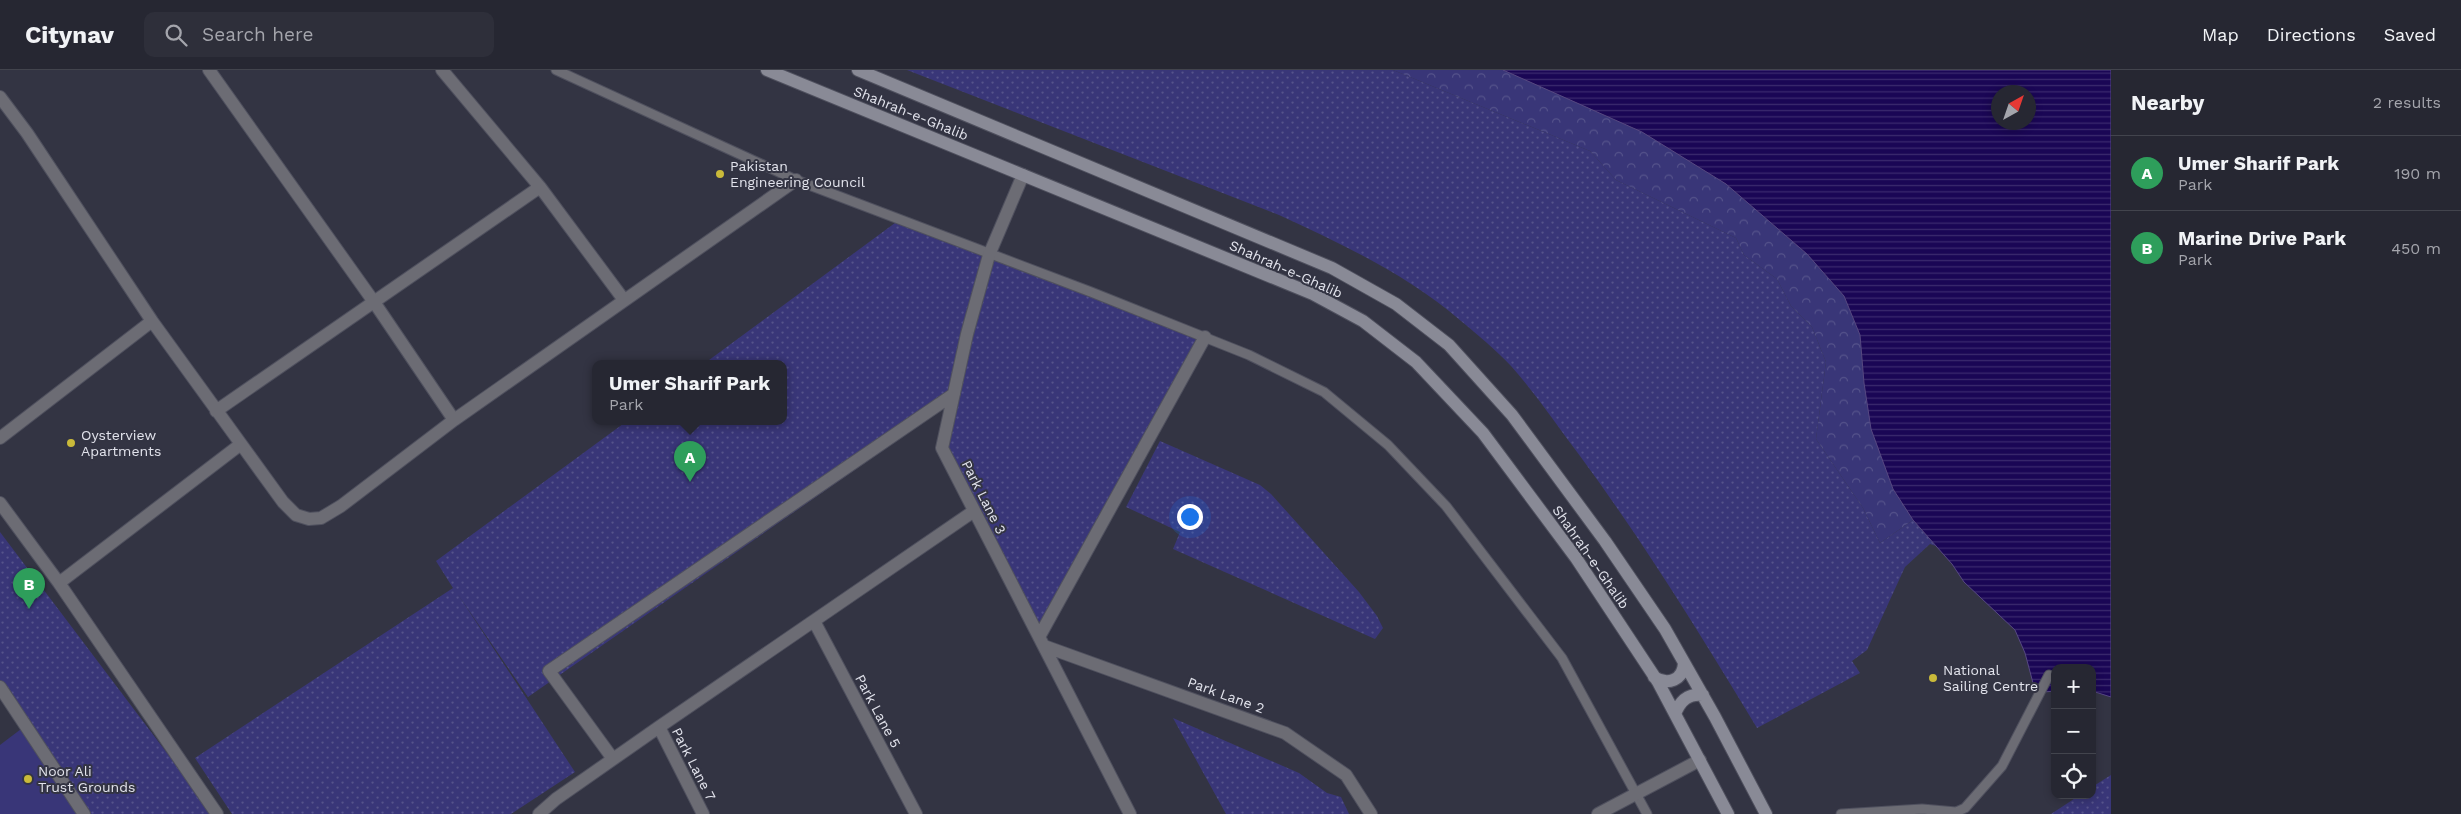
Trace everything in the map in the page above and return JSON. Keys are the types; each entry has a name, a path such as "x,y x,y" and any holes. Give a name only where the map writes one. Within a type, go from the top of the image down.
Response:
{"main road":[{"name":"Shahrah-e-Ghalib","path":"767,70 1313,294 1363,321 1416,362 1483,433 1576,558 1654,677 1700,760"},
{"name":"Shahrah-e-Ghalib","path":"858,70 1332,268 1396,304 1449,345 1512,415 1605,541 1665,629 1703,695"},
{"path":"1654,677 1659,680 1671,681 1681,675 1684,663"},
{"path":"1676,714 1682,701 1686,698 1692,695 1703,695 1766,814"},
{"path":"1700,760 1728,814"}],"street":[{"path":"209,70 374,302 454,420"},
{"path":"442,70 540,187 624,300"},
{"path":"0,97 27,133 152,321 216,411 283,502 296,515 309,519 321,518 341,506 454,420 796,180"},
{"name":"Park Lane 3","path":"1023,175 989,256 967,334 942,448 1130,814"},
{"path":"216,411 540,187"},
{"path":"0,438 152,321"},
{"path":"1041,642 1205,337"},
{"path":"613,759 549,671 954,394"},
{"path":"59,583 241,444"},
{"path":"0,503 59,583 217,814"},
{"path":"539,814 613,759 974,511"},
{"name":"Park Lane 5","path":"814,621 916,814"},
{"name":"Park Lane 2","path":"1041,642 1285,733 1346,775 1371,814"},
{"path":"0,687 84,814"},
{"name":"Park Lane 7","path":"659,727 703,814"},
{"path":"1598,814 1700,760"}],"lane":[{"path":"556,70 796,180 989,256 1090,292 1205,337 1249,355 1324,392 1388,445 1446,506 1562,658 1647,814"},
{"path":"1841,814 1922,809 1956,812 1965,808 2002,766 2049,675"}],"green space":[{"path":"907,70 1393,70 1590,151 1616,180 1736,238 1744,255 1777,279 1791,306 1812,327 1826,362 1816,439 1863,508 1880,543 1913,520 1936,546 1930,544 1905,567 1867,650 1852,661 1860,673 1757,728 1649,556 1604,489 1538,399 1499,354 1441,304 1374,262 1327,237 1279,215"},
{"path":"1393,70 1503,70 1642,132 1726,184 1807,254 1844,296 1860,335 1864,383 1893,489 1913,520 1880,543 1863,508 1816,439 1826,362 1812,327 1791,306 1777,279 1744,255 1736,238 1616,180 1590,151"},
{"path":"899,220 1199,335 1036,632 942,448 951,403 528,697 457,593 575,772 511,814 232,814 195,758 453,588 436,561 622,425 787,425 787,360 709,360"},
{"path":"1160,441 1260,485 1271,494 1359,592 1377,616 1383,628 1375,639 1173,549 1180,532 1126,507"},
{"path":"0,532 213,814 87,814 0,686"},
{"path":"1173,718 1299,773 1327,793 1341,797 1349,814 1226,814"},
{"name":"Noor Ali Trust Grounds","path":"25,726 77,814 0,814 0,745"},
{"path":"2111,775 2111,814 2051,814 2074,799 2096,799 2096,784"}],"shaded area":[{"path":"1503,70 2111,70 2111,697 2096,692 2096,664 2051,664 2051,691 2044,692 2033,683 2025,653 2015,630 1964,582 1952,564 1913,520 1893,489 1871,429 1864,383 1860,335 1844,296 1807,254 1726,184 1642,132"}],"place":[{"name":"Pakistan Engineering Council","path":"720,174"},
{"name":"Oysterview Apartments","path":"71,443"},
{"name":"Umer Sharif Park","path":"690,482"},
{"name":"Marine Drive Park","path":"29,609"},
{"name":"National Sailing Centre","path":"1933,678"},
{"name":"Noor Ali Trust Grounds","path":"28,779"}]}
